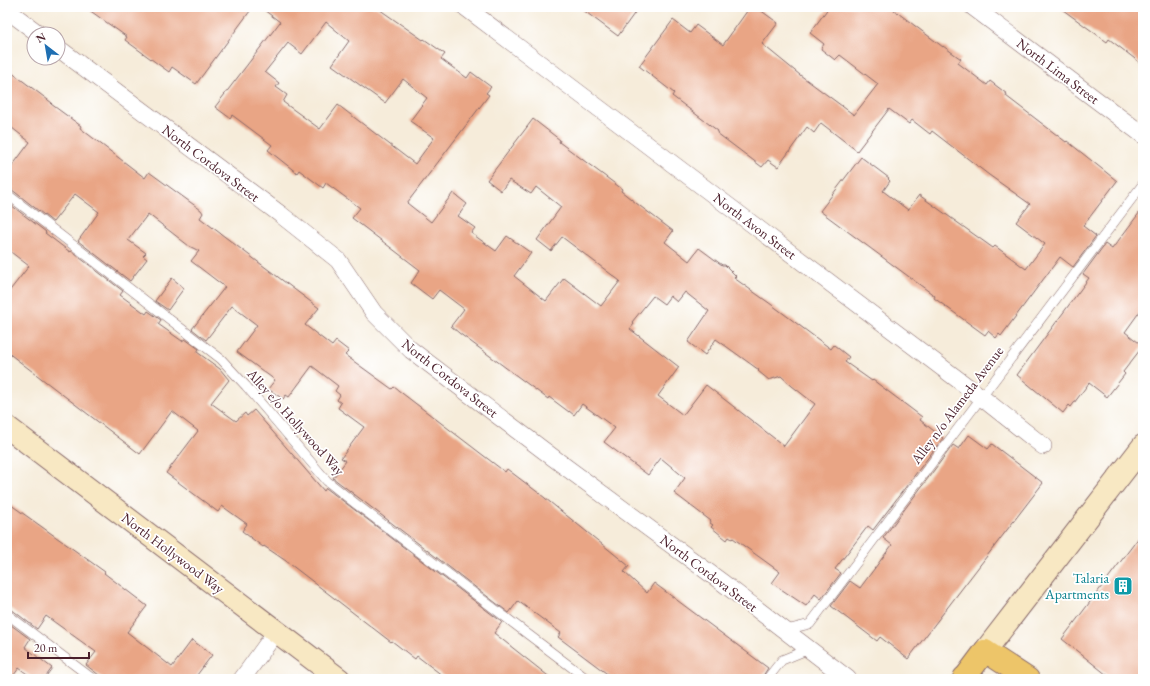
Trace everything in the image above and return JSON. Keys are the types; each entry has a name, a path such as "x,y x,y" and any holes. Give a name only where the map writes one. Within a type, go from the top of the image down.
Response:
{"main road":[{"name":"North Hollywood Way","path":"7,427 339,679"},
{"path":"965,679 1143,446"},
{"path":"985,651 1028,679"}],"street":[{"name":"North Avon Street","path":"465,7 981,397 1043,446"},
{"name":"North Lima Street","path":"973,7 1143,135"},
{"path":"7,10 28,26"},
{"name":"North Cordova Street","path":"66,54 273,209 338,260 374,313 411,350 563,465 786,630 809,649"},
{"path":"242,679 276,632"},
{"path":"809,649 848,679"}],"lane":[{"name":"Alley n/o Alameda Avenue","path":"786,630 810,624 1143,184"},
{"name":"Alley e/o Hollywood Way","path":"7,194 221,359 327,480 356,504 587,679"},
{"path":"7,614 93,679"},
{"path":"767,679 782,660 809,649"}],"building":[{"path":"85,7 253,7 196,84 172,67 169,72 125,40 127,37"},
{"path":"260,7 376,7 445,54 441,59 467,78 471,72 491,87 486,93 489,95 407,203 431,222 453,193 467,204 458,216 475,228 471,233 496,251 507,236 531,253 514,276 546,301 564,278 601,306 620,281 562,237 551,251 537,240 561,207 536,187 531,194 509,180 501,191 487,180 533,119 560,140 559,142 622,189 621,191 673,231 665,242 689,261 699,248 722,265 725,265 736,276 734,278 831,349 834,345 849,357 845,362 872,381 873,380 922,417 920,420 943,438 873,530 868,526 835,569 841,573 821,599 815,594 806,606 772,583 780,572 733,538 732,539 729,537 727,540 711,527 713,525 710,523 711,521 674,493 685,478 661,458 648,475 604,442 615,428 582,404 574,415 569,412 549,397 548,399 459,333 451,326 464,309 439,290 432,299 411,283 420,270 352,218 360,208 326,183 323,188 299,170 297,173 268,150 272,145 232,115 230,118 215,107 280,22","holes":["326,22 349,41 332,65 385,103 403,79 427,98 410,121 434,138 415,164 338,105 320,129 283,102 287,95 276,87 279,83 265,72 288,43 302,54","685,292 709,311 688,342 705,355 716,339 759,370 758,371 769,380 781,376 815,404 784,446 706,385 683,415 658,396 679,367 630,329 634,324 632,322 653,296 664,304 670,296 677,302"]},
{"path":"579,7 639,7 618,36"},
{"path":"750,7 756,7 778,23 762,44 800,75 854,115 878,84 840,55 835,60 821,49 824,44 810,33 829,7 890,7 961,59 958,63 987,85 990,81 1007,94 1006,96 1066,142 1067,141 1117,181 1083,226 1096,236 1073,267 1060,257 1001,336 999,334 996,338 988,331 985,335 820,211 861,157 889,178 888,179 890,181 883,191 908,210 919,195 993,248 995,246 1026,269 1045,244 1016,222 1030,204 989,175 932,131 930,134 912,120 909,124 889,109 857,151 821,123 814,133 807,127 778,167 768,160 762,167 717,133 718,131 672,96 674,93 639,66 673,20 690,33 696,25 723,45"},
{"path":"1059,7 1143,7 1143,65 1109,39 1107,42"},
{"path":"7,69 52,103 51,104 81,126 80,128 145,178 149,172 201,210 203,213 200,218 319,308 305,325 332,346 336,341 349,351 345,355 392,389 394,387 505,472 507,469 540,494 629,566 624,572 647,593 654,583 768,668 761,679 614,679 558,637 561,633 518,601 509,613 333,478 346,461 341,458 364,427 338,408 341,403 337,400 340,395 335,391 338,386 312,366 289,397 286,395 283,399 268,389 275,380 237,352 257,325 232,306 206,340 192,329 225,287 191,261 199,251 189,246 148,214 128,240 146,253 143,256 147,259 130,281 78,241 99,212 75,194 53,222 11,189 7,188 7,173 30,142 7,124"},
{"path":"7,202 46,232 45,233 123,291 120,295 146,314 148,311 161,320 158,324 182,341 185,339 199,349 197,352 220,369 229,380 211,403 236,421 245,413 247,416 254,410 324,491 326,488 502,622 494,633 552,679 447,679 417,656 415,659 392,641 391,642 286,561 264,546 263,547 242,531 247,524 222,506 218,512 166,473 198,431 172,411 140,454 7,352 7,294 29,266 7,249"},
{"path":"1143,208 1143,307 1125,332 1143,346 1123,372 1125,374 1107,397 1089,383 1071,407 1069,405 1063,413 1017,375 1089,278 1083,274 1105,244 1112,249"},
{"path":"172,278 184,288 168,310 155,301"},
{"path":"969,435 988,449 992,444 1043,483 908,659 880,637 877,641 831,606 850,581 860,588 892,545 883,538 953,445 959,449"},
{"path":"7,502 105,572 104,573 147,606 127,632 172,667 192,640 212,655 194,679 104,679 86,665 96,652 46,616 37,629 11,609 7,608"},
{"name":"Talaria Apartments","path":"1143,532 1143,679 1112,679 1062,639"},
{"path":"7,622 30,639 25,647 52,668 44,679 34,679 19,668 11,679 7,679"}],"place":[{"name":"Talaria Apartments","path":"1123,586"}]}
